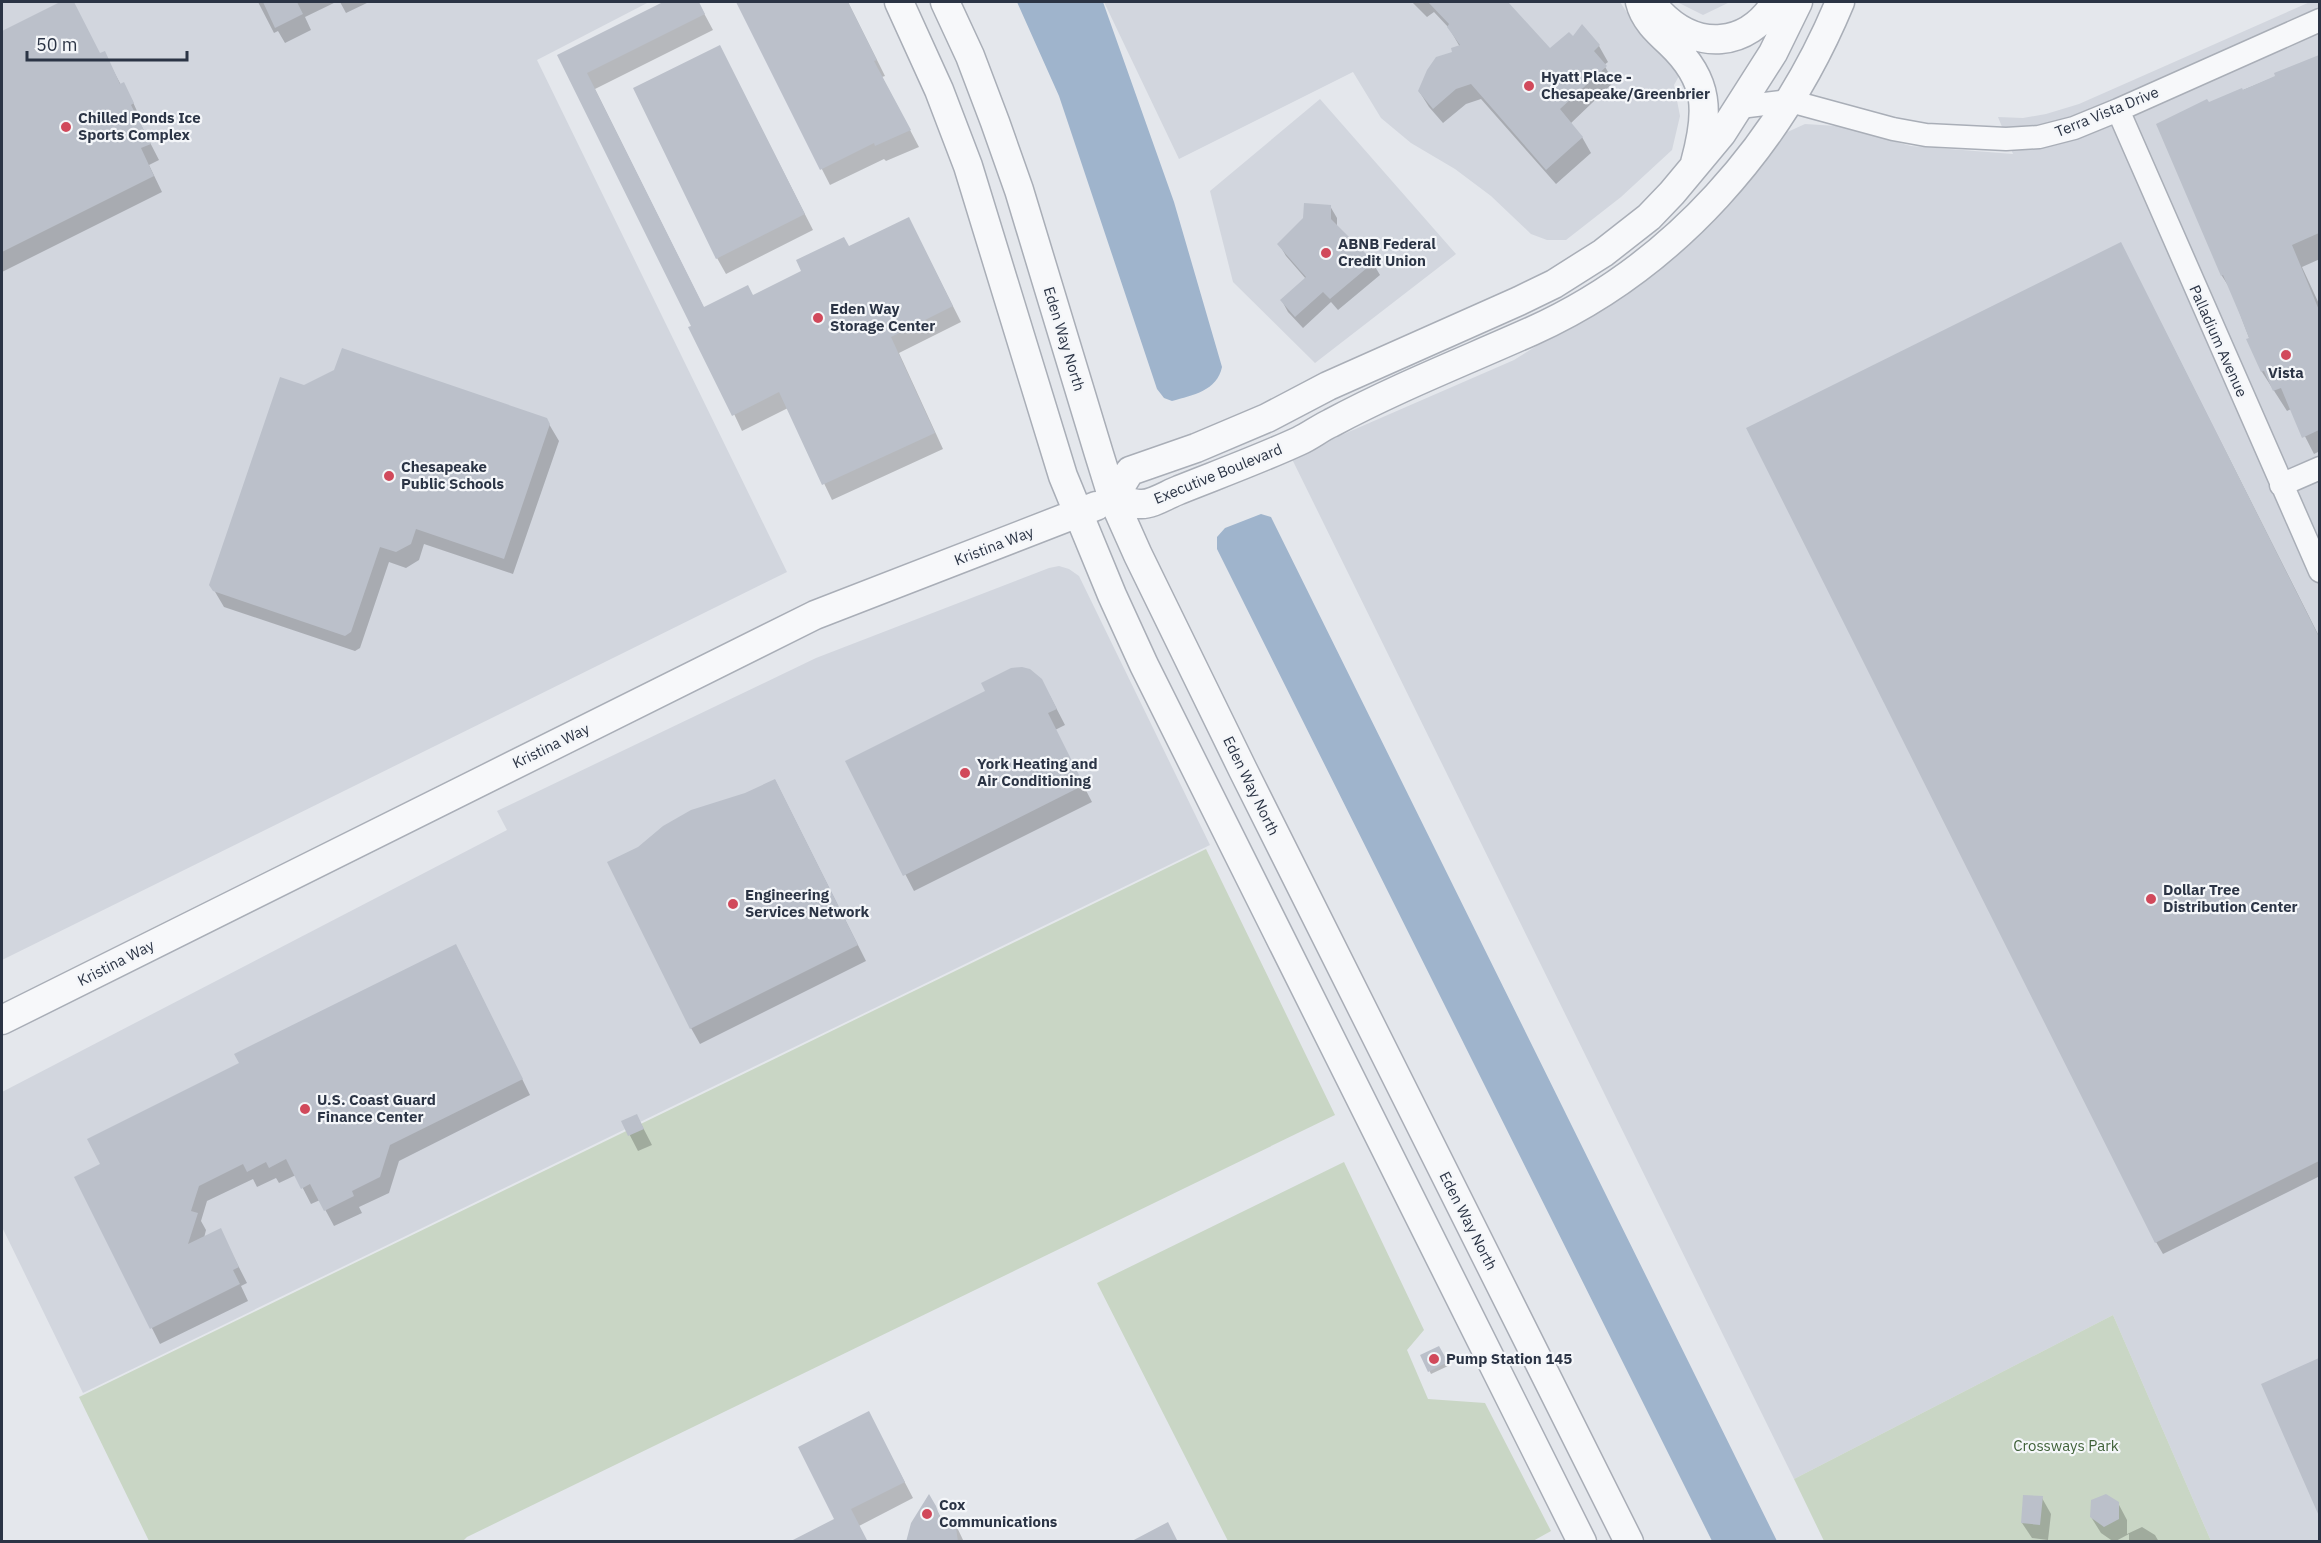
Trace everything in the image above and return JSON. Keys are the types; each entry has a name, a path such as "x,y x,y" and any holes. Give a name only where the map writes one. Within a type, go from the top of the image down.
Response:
{"street":[{"path":"899,2 939,90 968,166 1063,476 1144,665 1582,1542"},
{"name":"Eden Way North","path":"945,2 978,78 1019,190 1113,499 1173,629 1629,1542"},
{"path":"1640,2 1646,17 1692,68 1702,93 1703,120 1693,170"},
{"path":"1648,2 1680,30 1704,40 1717,40 1736,36 1756,24 1776,2"},
{"path":"1113,499 1130,471 1196,448 1267,418 1328,386 1554,284 1602,254 1641,223 1693,170 1722,133 1773,53 1798,2"},
{"name":"Executive Boulevard","path":"1113,499 1142,505 1299,441 1356,410 1533,331 1583,304 1637,269 1735,178 1758,148 1790,101 1816,56 1840,2"},
{"name":"Terra Vista Drive","path":"1740,107 1790,101 1893,129 1926,135 2006,139 2039,137 2056,134 2118,110 2319,20"},
{"name":"Palladium Avenue","path":"2118,110 2319,571"},
{"path":"2281,485 2319,468"},
{"name":"Kristina Way","path":"2,1020 815,615 1113,499"}],"shaded area":[{"path":"2,2 649,2 537,60 787,572 2,960"},
{"path":"1104,2 1620,2 1636,26 1684,67 1674,85 1680,116 1672,150 1621,197 1566,240 1547,240 1531,234 1491,196 1455,169 1411,143 1381,118 1353,72 1179,159"},
{"path":"1677,2 1730,2 1703,15"},
{"path":"2310,2 2319,2 2319,1541 2211,1541 2113,1315 1794,1479 1291,457 1514,360 1613,298 1783,134 1805,124 1837,126 1911,146 2013,154 1998,117 2023,118 2079,104"},
{"path":"1320,99 1456,254 1315,363 1233,282 1210,191"},
{"path":"1059,566 1079,576 1210,845 83,1393 2,1227 2,1092 507,830 497,811 816,658"}],"green space":[{"path":"1206,849 1335,1115 467,1537 463,1541 149,1541 79,1397"},
{"path":"1344,1162 1424,1330 1407,1350 1428,1399 1485,1403 1551,1531 1533,1541 1228,1541 1097,1283"},
{"name":"Crossways Park","path":"2113,1315 2211,1541 1824,1541 1794,1479"}],"water":[{"path":"1017,2 1103,2 1174,202 1222,367 1215,382 1203,391 1172,401 1164,398 1157,389 1059,96"},
{"path":"1261,514 1271,517 1777,1541 1712,1541 1217,549 1217,537 1225,528"}],"building":[{"name":"Chilled Ponds Ice Sports Complex","path":"60,2 74,2 100,53 105,51 120,84 124,82 134,103 131,105 151,144 141,148 154,176 2,252 2,31"},
{"path":"263,2 297,2 303,14 275,28"},
{"path":"663,2 699,2 705,14 587,73 704,307 748,285 753,295 801,271 796,260 844,237 849,246 909,217 953,306 891,337 935,433 822,485 779,392 732,416 688,327 691,326 557,55"},
{"path":"736,2 848,2 877,60 874,61 911,130 875,146 874,143 820,170"},
{"name":"Hyatt Place - Chesapeake/Greenbrier","path":"1428,2 1508,2 1550,48 1569,32 1573,36 1582,24 1600,45 1594,51 1607,66 1560,109 1583,137 1546,170 1471,84 1456,89 1433,109 1418,91 1427,70 1436,57 1452,52 1451,48 1460,45 1447,27 1449,24"},
{"path":"720,45 805,214 716,259 633,88"},
{"path":"2319,55 2319,233 2292,245 2319,310 2319,430 2302,438 2281,388 2273,391 2264,371 2261,372 2246,339 2249,338 2240,315 2156,124 2207,99 2209,102 2242,88 2243,90 2275,76 2274,73"},
{"name":"ABNB Federal Credit Union","path":"1304,203 1331,205 1331,219 1374,262 1330,299 1323,292 1295,317 1280,300 1306,277 1277,244 1303,218"},
{"name":"Dollar Tree Distribution Center","path":"2121,242 2319,637 2319,1161 2155,1243 1746,428"},
{"name":"Chesapeake Public Schools","path":"342,348 547,418 550,424 504,559 416,529 411,544 396,552 380,547 351,632 345,636 213,591 209,585 280,377 304,385 334,370"},
{"name":"York Heating and Air Conditioning","path":"1011,668 1030,669 1042,679 1057,709 1048,713 1084,785 903,876 845,761 985,691 981,683"},
{"name":"Engineering Services Network","path":"775,779 858,945 690,1029 607,862 638,847 663,826 691,810 745,793"},
{"name":"U.S. Coast Guard Finance Center","path":"456,944 523,1079 390,1145 380,1177 352,1191 354,1196 324,1211 310,1184 301,1189 286,1159 269,1168 266,1162 247,1172 243,1164 199,1186 191,1211 198,1213 188,1244 221,1228 239,1267 233,1270 240,1284 150,1329 74,1177 100,1164 87,1139 239,1063 234,1054"},
{"path":"637,1114 644,1129 628,1136 621,1121"},
{"name":"Pump Station 145","path":"1439,1346 1448,1362 1428,1372 1420,1355"},
{"path":"2319,1358 2319,1516 2261,1384"},
{"path":"869,1411 905,1482 851,1509 868,1542 789,1542 834,1519 798,1447"},
{"name":"Cox Communications","path":"929,1494 942,1523 955,1520 958,1542 906,1542 911,1523"},
{"path":"2106,1494 2119,1502 2119,1519 2104,1527 2090,1517 2091,1500"},
{"path":"2023,1495 2043,1496 2040,1525 2021,1523"},
{"path":"1168,1522 1178,1542 1130,1542"}],"place":[{"name":"Hyatt Place - Chesapeake/Greenbrier","path":"1529,86"},
{"name":"Chilled Ponds Ice Sports Complex","path":"66,127"},
{"name":"ABNB Federal Credit Union","path":"1326,253"},
{"name":"Eden Way Storage Center","path":"818,318"},
{"name":"Vista","path":"2286,355"},
{"name":"Chesapeake Public Schools","path":"389,476"},
{"name":"York Heating and Air Conditioning","path":"965,773"},
{"name":"Dollar Tree Distribution Center","path":"2151,899"},
{"name":"Engineering Services Network","path":"733,904"},
{"name":"U.S. Coast Guard Finance Center","path":"305,1109"},
{"name":"Pump Station 145","path":"1434,1359"},
{"name":"Cox Communications","path":"927,1514"}]}
